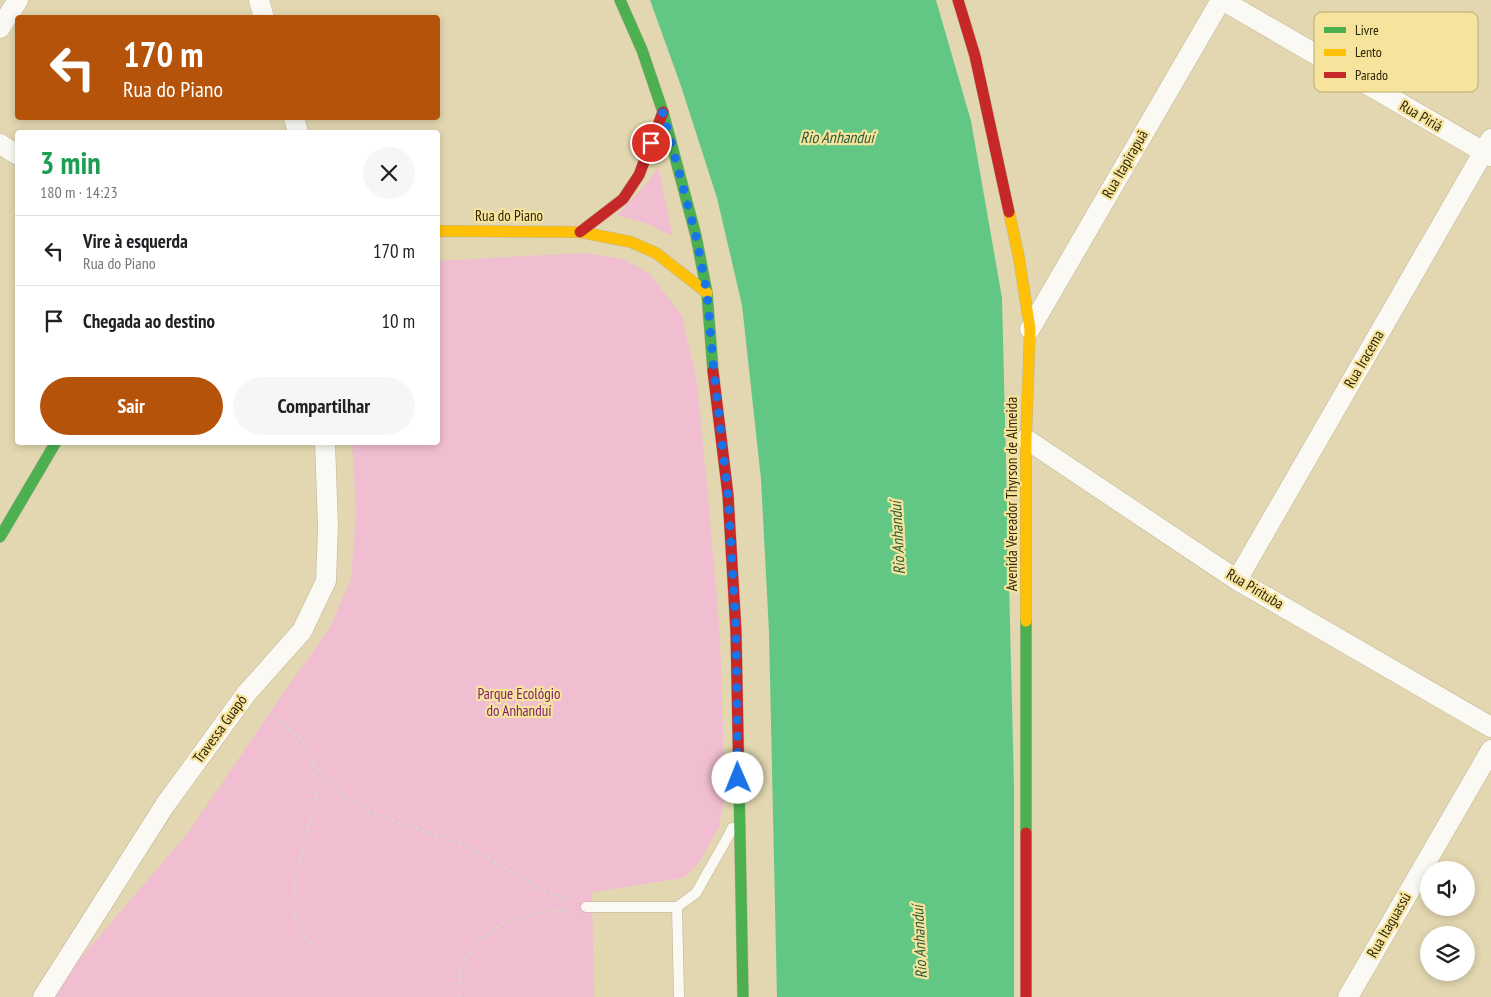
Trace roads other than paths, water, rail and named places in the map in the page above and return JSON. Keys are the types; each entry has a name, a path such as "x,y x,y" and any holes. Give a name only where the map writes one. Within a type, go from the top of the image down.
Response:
{"main road":[{"path":"620,0 642,50 663,112 696,236 707,293 728,494 736,632 743,997"},
{"name":"Avenida Vereador Thyrson de Almeida","path":"958,0 975,56 992,129 1019,258 1030,329 1026,439 1026,997"},
{"path":"580,232 623,199 639,175 663,112"},
{"name":"Rua do Piano","path":"440,231 580,232 631,242 656,253 707,293"},
{"path":"0,537 54,445"}],"street":[{"path":"0,28 18,0"},
{"path":"259,0 263,15"},
{"name":"Rua Itapirapuã","path":"1030,329 1222,0"},
{"name":"Rua Piriá","path":"1222,0 1314,52"},
{"name":"Rua Piriá","path":"1386,92 1488,149"},
{"path":"0,144 15,152"},
{"name":"Rua Iracema","path":"1237,580 1488,149"},
{"name":"Rua Pirituba","path":"1026,439 1237,580 1491,727"},
{"name":"Travessa Guapó","path":"43,997 165,805 246,694 302,631 326,581 328,526 325,445"},
{"name":"Rua Itaguassú","path":"1348,997 1491,750"}],"lane":[{"path":"586,907 677,906 696,893 730,833 739,796"},
{"path":"677,906 678,997"}],"water":[{"name":"Rio Anhanduí","path":"650,0 936,0 971,121 1002,298 1014,786 1014,997 777,997 769,632 761,479 742,305 717,198 681,86"}],"park label":[{"name":"Parque Ecológio do Anhanduí","path":"519,702"}]}
